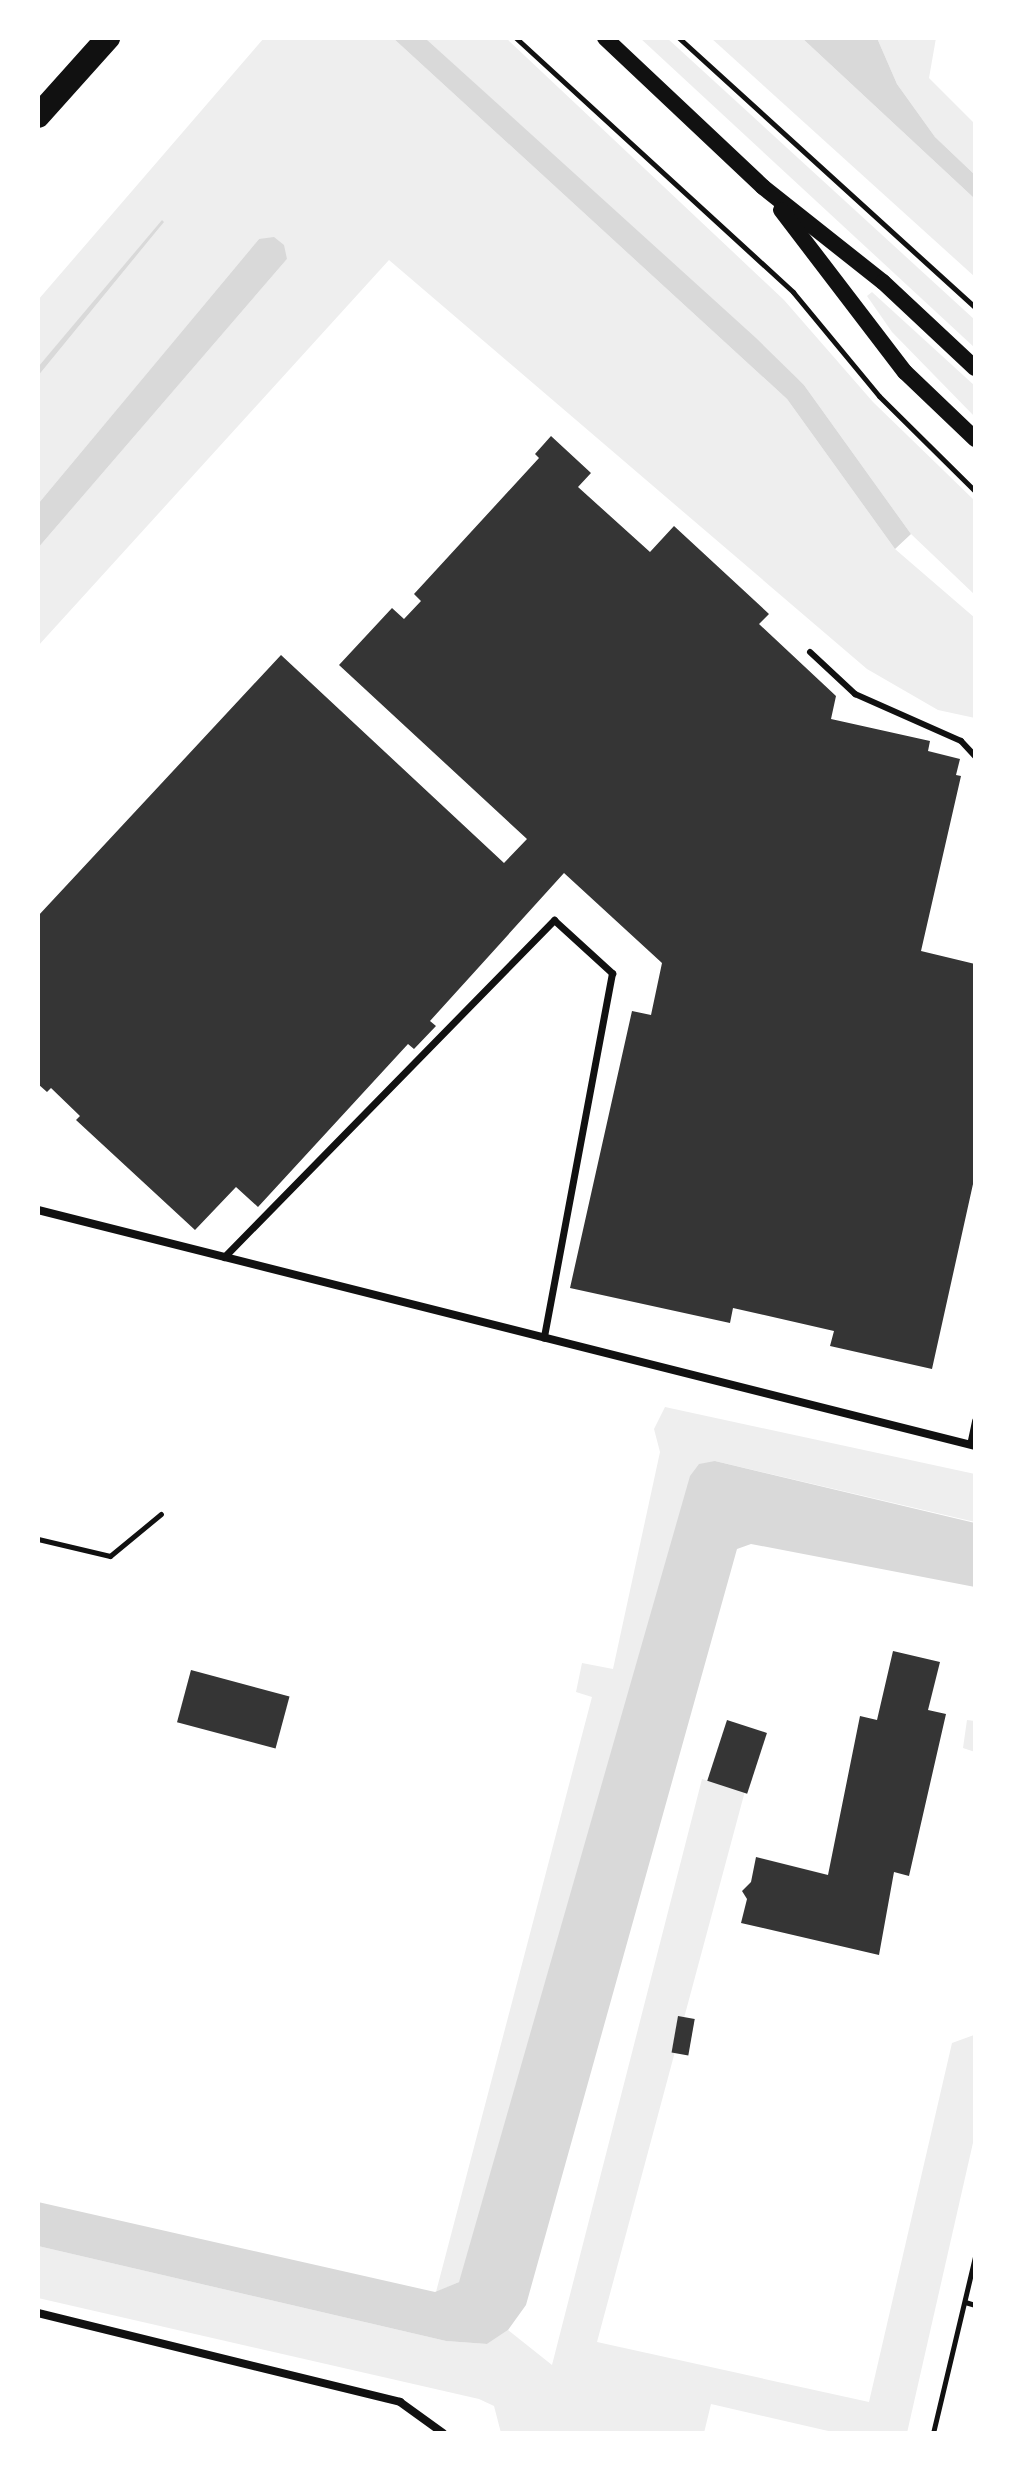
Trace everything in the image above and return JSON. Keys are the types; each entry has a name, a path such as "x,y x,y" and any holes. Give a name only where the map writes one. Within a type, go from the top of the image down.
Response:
{"highway":[{"path":"38,116 108,38"}],"main road":[{"path":"605,38 763,187 883,282 975,368"},
{"path":"763,187 905,372 975,439"}],"street":[{"path":"224,1257 554,920 612,973 544,1338"},
{"path":"38,1210 972,1446"},
{"path":"38,2313 400,2402 443,2433"}],"lane":[{"path":"810,652 855,694 961,741 975,756"},
{"path":"972,1446 975,1421"}],"path":[{"path":"516,38 793,292 879,396 975,491"},
{"path":"679,38 975,307"},
{"path":"38,1539 110,1556 161,1514"},
{"path":"933,2433 975,2257"},
{"path":"965,2302 975,2305"}],"shaded area":[{"path":"264,38 393,38 787,399 895,549 975,618 975,718 938,710 867,669 389,260 38,646 38,548 287,259 259,239 38,504 38,376 164,222 38,367 38,300"},
{"path":"393,38 425,38 756,338 804,385 911,534 895,549 787,399"},
{"path":"425,38 506,38 784,300 873,402 975,501 975,595 911,534 804,385"},
{"path":"640,38 667,38 975,320 975,348"},
{"path":"711,38 802,38 975,199 975,277"},
{"path":"802,38 877,38 897,84 935,137 975,175 975,199"},
{"path":"877,38 936,38 929,78 975,124 975,175 935,137 897,84"},
{"path":"162,220 164,222 38,376 38,367"},
{"path":"274,237 284,245 287,259 38,548 38,504 259,239"},
{"path":"872,292 975,386 975,417 892,332 867,296"},
{"path":"665,1407 975,1474 975,1522 715,1461 466,2269 459,2282 436,2292 592,1697 576,1692 582,1663 613,1669 660,1452 654,1429"},
{"path":"715,1461 975,1523 975,1587 751,1544 737,1549 526,2305 508,2330 487,2344 446,2341 38,2246 38,2202 435,2292 459,2282 690,1476 699,1464"},
{"path":"967,1720 975,1721 975,1752 963,1748"},
{"path":"702,1779 745,1791 597,2342 869,2402 952,2043 974,2035 975,2134 907,2433 837,2433 711,2404 704,2433 501,2433 494,2406 479,2399 38,2298 38,2246 446,2341 487,2344 508,2330 552,2365"}],"building":[{"path":"551,436 591,473 578,487 650,552 674,526 769,614 759,624 836,696 831,719 930,741 928,751 960,759 956,775 961,776 921,951 975,964 975,1175 932,1369 830,1346 834,1331 733,1308 730,1323 570,1288 632,1011 651,1015 662,963 564,873 430,1021 436,1026 414,1049 408,1044 258,1207 236,1187 195,1230 76,1120 80,1116 51,1088 47,1092 38,1084 38,916 281,655 504,863 527,839 339,665 392,608 404,619 421,601 414,594 539,458 535,454"},
{"path":"893,1651 940,1662 928,1710 946,1714 909,1876 894,1872 879,1955 741,1923 747,1899 742,1891 751,1882 756,1857 828,1875 860,1716 877,1720"},
{"path":"191,1670 290,1696 276,1749 177,1722"},
{"path":"727,1720 767,1733 747,1794 707,1781"},
{"path":"678,2016 695,2019 688,2055 672,2052"}]}
